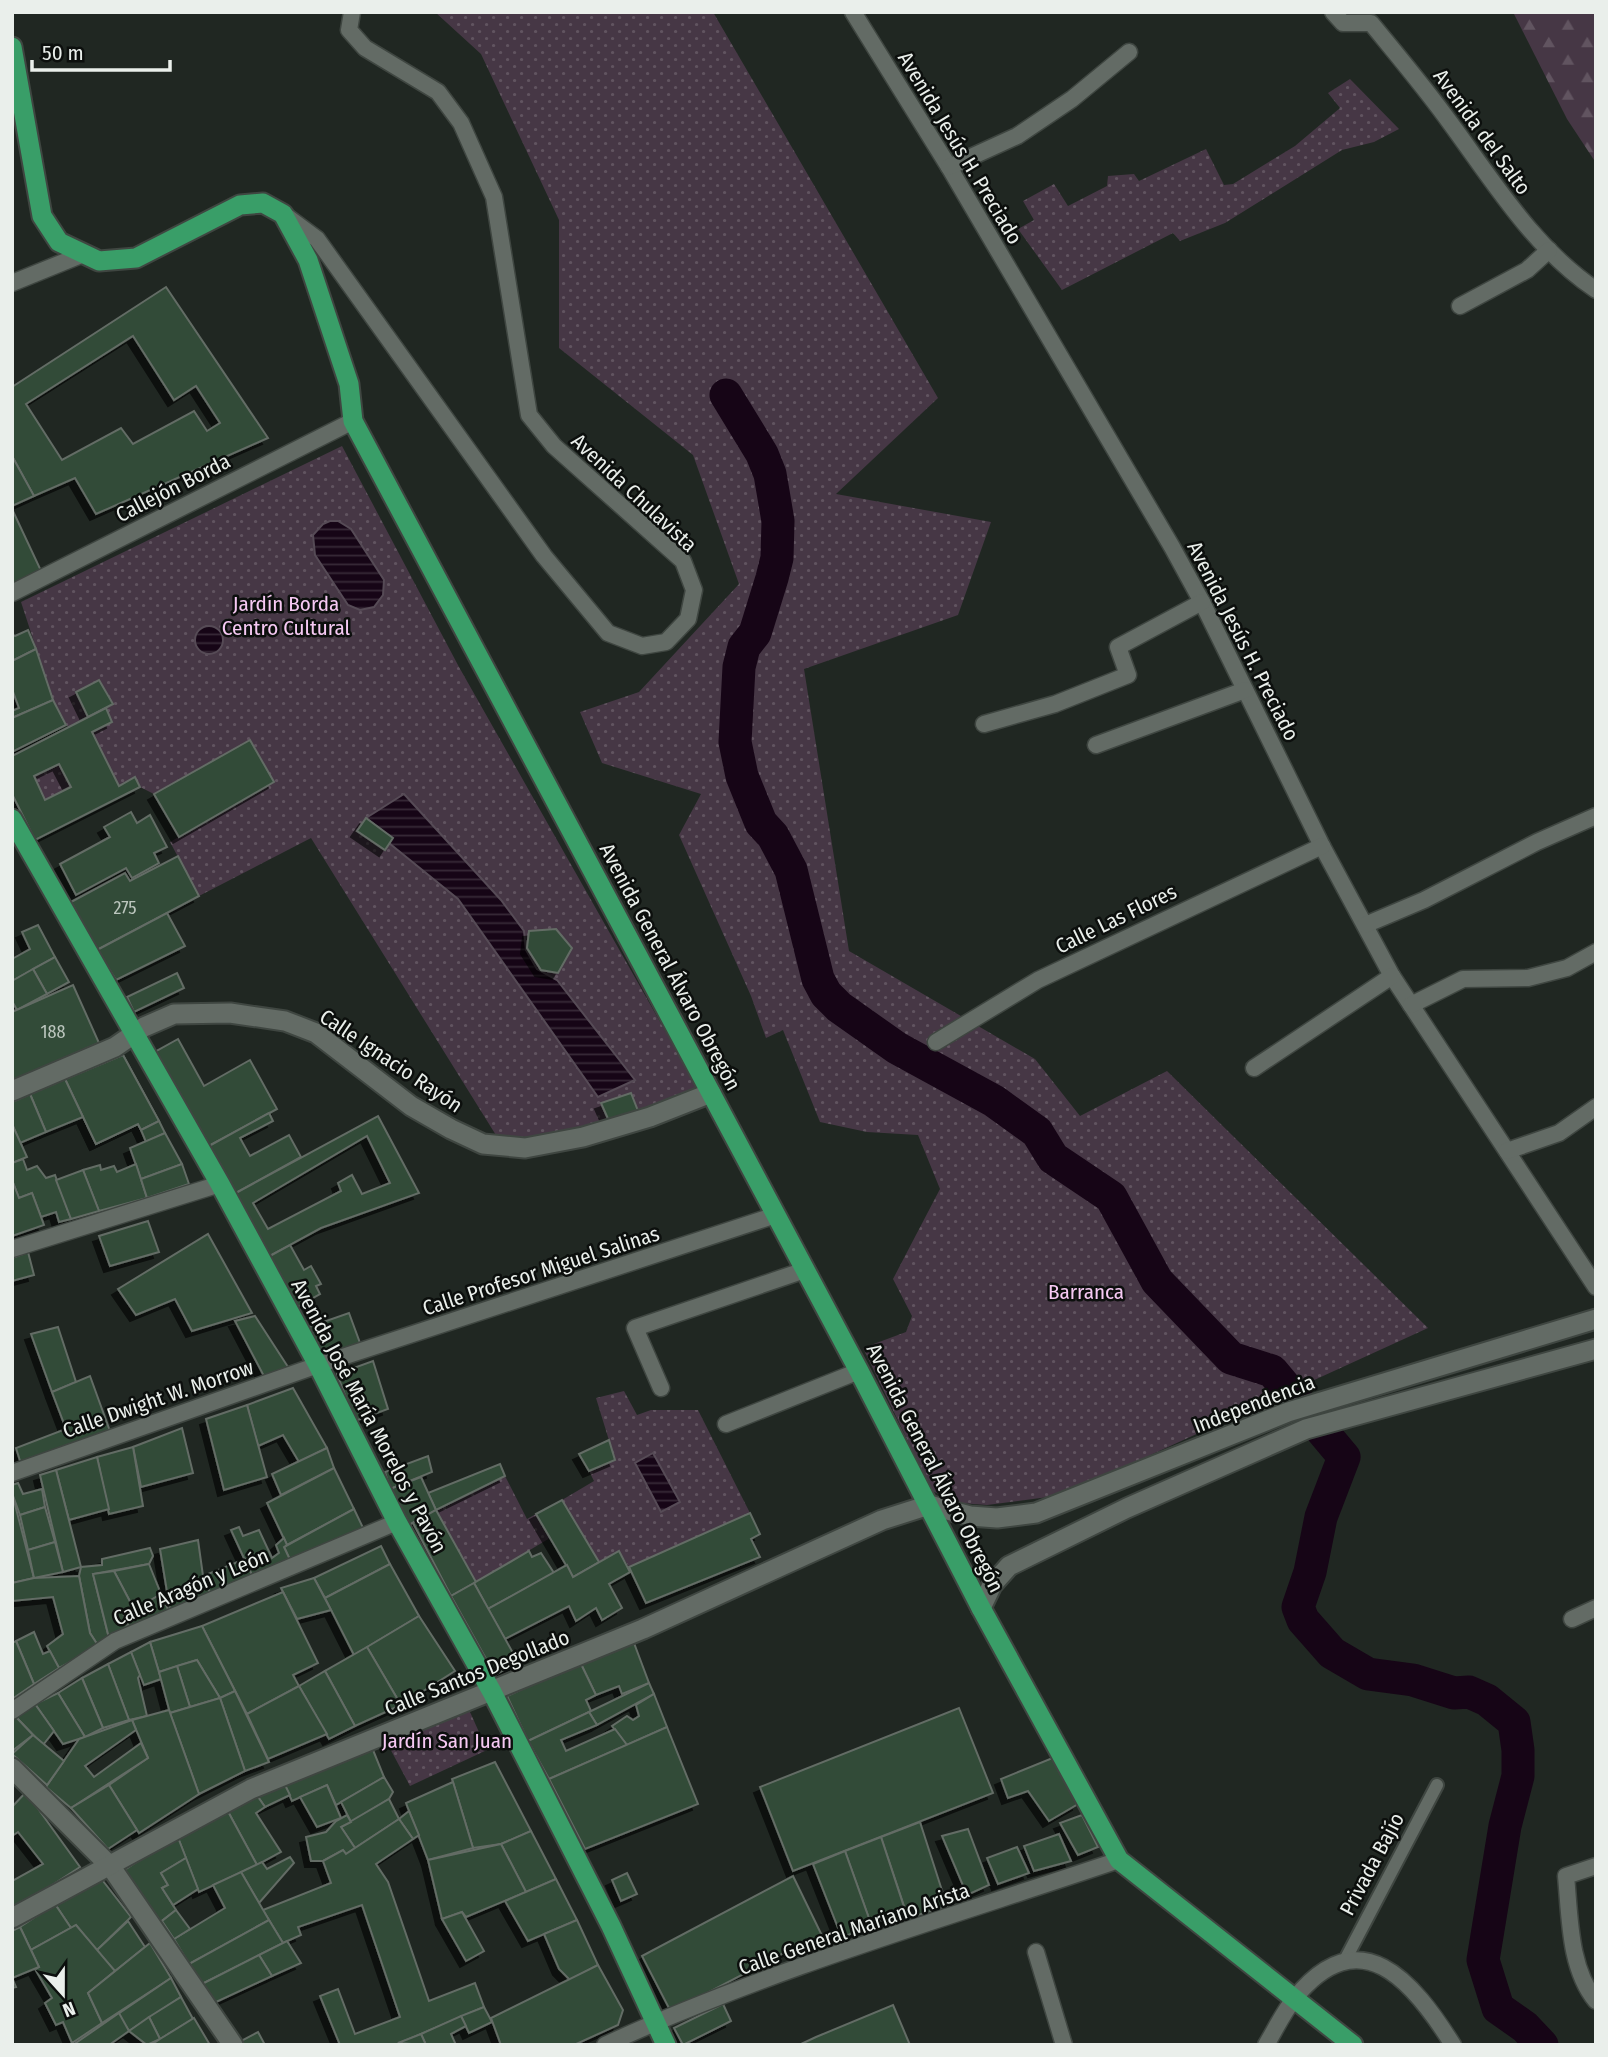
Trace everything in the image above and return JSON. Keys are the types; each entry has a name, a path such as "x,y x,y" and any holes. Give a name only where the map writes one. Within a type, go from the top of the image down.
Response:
{"main road":[{"path":"12,47 42,216 59,242 81,255 99,261 136,258 240,205 263,203 283,214"},
{"name":"Avenida General Álvaro Obregón","path":"283,214 308,260 349,384 353,421 859,1371 981,1608 1119,1860 1353,2045"},
{"name":"Avenida José María Morelos y Pavón","path":"12,819 220,1184 318,1365 397,1522 492,1692 611,1926 666,2045"}],"street":[{"name":"Avenida Chulavista","path":"283,214 317,239 544,556 608,633 642,646 666,642 688,619 694,590 683,561 554,446 529,415 494,197 461,123 438,92 365,48 349,30 352,12"},
{"name":"Avenida Jesús H. Preciado","path":"853,12 949,167 1202,602 1322,846 1392,976 1596,1287"},
{"name":"Avenida del Salto","path":"1334,12 1343,23 1375,18 1522,222 1571,273 1596,290"},
{"path":"949,167 1017,136 1072,99 1129,52"},
{"path":"1460,306 1527,270 1549,250"},
{"path":"12,284 81,255"},
{"name":"Callejón Borda","path":"12,593 353,421"},
{"path":"984,724 1055,704 1128,675 1118,647 1202,602"},
{"path":"1096,745 1245,690"},
{"path":"1365,925 1424,900 1537,842 1596,817"},
{"name":"Calle Las Flores","path":"936,1042 1038,980 1322,846"},
{"path":"1410,1005 1463,979 1528,978 1567,968 1596,952"},
{"path":"1254,1068 1392,976"},
{"name":"Calle Ignacio Rayón","path":"12,1091 115,1047 133,1034 174,1014 230,1013 285,1021 316,1033 411,1105 483,1144 525,1148 583,1137 650,1117 711,1093"},
{"path":"1507,1151 1559,1133 1596,1107"},
{"path":"12,1249 220,1184"},
{"name":"Calle Profesor Miguel Salinas","path":"318,1365 776,1215"},
{"path":"661,1388 635,1328 805,1270"},
{"name":"Independencia","path":"929,1505 970,1516 997,1518 1036,1513 1117,1483 1288,1412 1596,1319"},
{"name":"Independencia","path":"981,1608 992,1585 1009,1566 1127,1508 1306,1429 1536,1363 1596,1349"},
{"name":"Calle Dwight W. Morrow","path":"12,1473 318,1365"},
{"path":"726,1424 859,1371"},
{"name":"Calle Santos Degollado","path":"12,1918 111,1867 251,1789 377,1739 460,1701 492,1692 699,1604 882,1520 929,1505"},
{"name":"Calle Aragón y León","path":"12,1711 115,1642 397,1522"},
{"path":"1572,1619 1596,1608"},
{"path":"12,1768 111,1867 233,2045"},
{"name":"Privada Bajío","path":"1345,1962 1437,1785"},
{"name":"Calle General Mariano Arista","path":"605,2045 654,2022 799,1968 1119,1860"},
{"path":"1596,1866 1566,1876 1578,1968 1585,1988 1596,2001"},
{"path":"1036,1952 1064,2045"},
{"path":"1266,2045 1295,1998 1328,1969 1345,1962 1369,1960 1401,1977 1453,2045"}],"green space":[{"name":"Barranca","path":"435,12 713,12 938,398 836,494 991,522 958,615 804,669 849,951 1035,1059 1080,1116 1167,1071 1428,1328 1063,1495 987,1505 960,1503 932,1491 863,1348 906,1332 912,1316 893,1279 940,1189 918,1135 867,1132 820,1122 783,1030 766,1038 751,996 679,835 701,794 602,763 580,712 639,692 739,584 693,455 559,348 559,220 481,54"},
{"path":"1513,12 1596,12 1596,163 1567,119"},
{"path":"1350,79 1399,129 1374,142 1342,150 1225,223 1180,241 1173,233 1062,290 1018,229 1034,220 1023,201 1054,184 1068,206 1107,186 1108,176 1134,174 1139,181 1206,149 1224,185 1233,184 1295,146 1340,108 1328,93"},
{"name":"Jardín Borda Centro Cultural","path":"342,446 459,667 701,1094 522,1144 499,1140 311,838 199,896 170,842 274,782 250,740 154,794 140,787 35,840 12,794 12,756 68,727 53,700 21,602"},
{"path":"624,1391 637,1415 651,1410 698,1410 750,1513 629,1567 619,1551 599,1562 562,1500 594,1481 589,1471 615,1460 596,1398"},
{"path":"505,1476 527,1519 536,1514 550,1538 476,1582 436,1510"},
{"name":"Jardín San Juan","path":"466,1703 487,1750 410,1786 386,1741"}],"shaded area":[{"path":"338,521 351,529 384,580 383,595 374,607 360,610 348,605 315,555 313,535 323,524"},
{"path":"209,626 219,630 223,640 219,650 209,654 199,650 195,640 199,630"},
{"path":"404,794 501,900 524,931 526,950 537,969 557,980 635,1080 598,1097 458,899 389,843 392,838 366,818"},
{"path":"653,1453 680,1502 661,1512 635,1463"}],"building":[{"path":"166,287 268,438 96,514 75,478 34,496 12,456 12,387","holes":["133,336 174,400 196,386 220,423 207,431 194,411 133,444 121,428 62,460 26,404"]},
{"path":"12,456 34,496 12,506"},
{"path":"12,509 43,575 12,590"},
{"path":"28,630 36,649 12,661 12,634 15,636"},
{"path":"36,649 53,700 12,718 12,711 19,708 12,689 12,661"},
{"path":"99,680 113,704 88,717 76,692"},
{"path":"53,700 66,725 12,752 12,718"},
{"path":"106,708 112,722 92,732 119,786 135,777 140,787 35,840 12,794 12,756","holes":["59,764 71,787 45,800 34,776"]},
{"path":"250,740 274,782 179,837 154,794"},
{"path":"131,812 137,823 150,815 167,847 154,853 159,863 132,878 126,868 76,895 60,864 110,837 104,827"},
{"path":"366,818 393,838 385,850 357,831"},
{"path":"178,856 199,896 97,950 71,902 125,873 130,881"},
{"path":"167,913 185,946 116,980 97,950"},
{"path":"38,925 55,957 12,981 12,959 30,949 22,932"},
{"path":"556,929 572,948 558,973 541,970 527,948 529,931"},
{"path":"55,957 69,982 47,994 33,969"},
{"path":"33,969 47,994 17,1010 12,1001 12,981"},
{"path":"177,973 184,988 134,1012 127,997"},
{"path":"73,985 99,1043 12,1081 12,1012"},
{"path":"178,1039 204,1086 250,1060 277,1109 205,1148 153,1053"},
{"path":"123,1055 159,1121 141,1130 138,1124 96,1144 65,1079","holes":["113,1095 124,1116 108,1124 98,1103"]},
{"path":"123,1055 159,1121 141,1130 138,1124 96,1144 65,1079"},
{"path":"65,1079 83,1117 46,1132 30,1094"},
{"path":"631,1093 638,1111 609,1121 601,1103"},
{"path":"30,1094 46,1132 20,1143 12,1124 12,1102"},
{"path":"269,1113 273,1121 240,1138 250,1156 289,1135 301,1157 234,1194 209,1146"},
{"path":"378,1116 419,1193 321,1228 268,1257 234,1194","holes":["367,1136 390,1183 362,1194 352,1175 338,1183 341,1191 268,1229 253,1203"]},
{"path":"159,1121 165,1133 146,1142 141,1130"},
{"path":"12,1124 27,1157 12,1163"},
{"path":"165,1133 182,1164 141,1179 130,1148"},
{"path":"23,1159 27,1170 37,1166 46,1178 55,1175 71,1219 59,1222 56,1212 41,1217 32,1193 19,1198 12,1180 12,1163"},
{"path":"136,1164 147,1198 99,1211 83,1170 100,1165 101,1170 114,1166 117,1172"},
{"path":"182,1164 189,1184 147,1198 141,1179"},
{"path":"83,1170 99,1211 71,1219 56,1180"},
{"path":"12,1180 19,1198 32,1193 44,1225 12,1236"},
{"path":"148,1221 159,1252 110,1266 99,1236"},
{"path":"208,1234 252,1313 192,1331 175,1299 136,1315 118,1289"},
{"path":"290,1245 304,1270 311,1266 321,1284 316,1286 320,1294 295,1308 268,1257"},
{"path":"28,1252 34,1275 12,1281 12,1258"},
{"path":"349,1313 360,1343 325,1357 306,1328"},
{"path":"255,1316 290,1370 266,1380 235,1321"},
{"path":"58,1327 76,1382 52,1392 31,1334"},
{"path":"373,1361 388,1409 355,1421 337,1374"},
{"path":"90,1376 111,1434 22,1467 16,1448 66,1429 52,1392"},
{"path":"293,1388 327,1448 299,1462 283,1435 258,1446 247,1405"},
{"path":"247,1405 267,1477 224,1490 206,1419"},
{"path":"182,1428 193,1473 141,1487 133,1447"},
{"path":"609,1440 615,1460 589,1471 579,1454"},
{"path":"133,1447 143,1506 109,1514 97,1457"},
{"path":"327,1448 334,1468 281,1495 272,1474"},
{"path":"428,1456 432,1472 390,1489 385,1472"},
{"path":"97,1457 109,1509 69,1520 56,1470"},
{"path":"500,1464 505,1476 436,1510 428,1493"},
{"path":"334,1468 354,1509 287,1545 267,1503"},
{"path":"56,1470 81,1567 63,1572 40,1475"},
{"path":"421,1477 436,1510 407,1526 390,1489"},
{"path":"18,1483 23,1494 42,1489 45,1507 20,1515 12,1493 12,1485"},
{"path":"12,1493 34,1578 12,1583"},
{"path":"562,1500 599,1562 573,1577 536,1514"},
{"path":"45,1507 55,1542 28,1550 20,1515"},
{"path":"354,1509 365,1532 292,1564 284,1547"},
{"path":"436,1510 476,1582 451,1596 413,1523"},
{"path":"750,1513 760,1534 751,1539 760,1557 646,1603 629,1567"},
{"path":"239,1527 243,1536 259,1530 272,1558 279,1553 276,1545 284,1538 287,1545 284,1547 292,1564 254,1580 231,1530"},
{"path":"198,1540 203,1576 212,1597 171,1616 160,1549"},
{"path":"55,1542 63,1572 34,1578 28,1550"},
{"path":"381,1546 390,1564 325,1598 314,1578"},
{"path":"150,1548 153,1556 149,1564 93,1574 110,1642 99,1647 90,1633 79,1576 81,1567 102,1565 102,1559"},
{"path":"529,1551 532,1557 541,1553 554,1573 488,1609 474,1583"},
{"path":"619,1551 630,1572 609,1584 622,1608 602,1620 596,1608 576,1621 569,1606 505,1639 488,1609 567,1565 573,1577"},
{"path":"245,1559 254,1580 212,1597 203,1576"},
{"path":"149,1564 161,1594 135,1611 114,1571"},
{"path":"390,1564 419,1616 354,1655 325,1598"},
{"path":"114,1571 135,1611 124,1616 128,1625 110,1642 93,1574"},
{"path":"79,1576 90,1633 99,1647 59,1668 47,1646 63,1634 53,1597 12,1601 12,1583 34,1578"},
{"path":"314,1578 331,1610 297,1619 281,1588"},
{"path":"474,1583 518,1662 495,1675 451,1596"},
{"path":"283,1592 318,1663 293,1675 299,1686 247,1714 202,1626"},
{"path":"161,1594 171,1616 132,1633 124,1616"},
{"path":"419,1616 455,1671 401,1705 367,1647"},
{"path":"202,1626 235,1691 220,1698 197,1660 159,1672 150,1642"},
{"path":"34,1632 43,1654 50,1651 59,1668 34,1684 16,1641"},
{"path":"16,1641 34,1684 12,1699 12,1643"},
{"path":"150,1642 161,1679 144,1685 131,1652"},
{"path":"634,1643 649,1683 622,1694 619,1686 596,1695 580,1662"},
{"path":"367,1647 401,1705 355,1726 325,1671"},
{"path":"131,1652 140,1675 138,1678 147,1716 129,1720 108,1664"},
{"path":"197,1660 220,1698 190,1707 177,1666"},
{"path":"580,1662 596,1695 586,1700 591,1711 528,1741 507,1696"},
{"path":"108,1664 129,1720 103,1728 82,1678"},
{"path":"177,1666 190,1707 170,1713 159,1672"},
{"path":"325,1671 355,1726 329,1739 299,1686"},
{"path":"82,1678 103,1728 85,1737 58,1693"},
{"path":"649,1683 654,1694 597,1725 589,1712"},
{"path":"299,1686 327,1734 268,1759 247,1714"},
{"path":"235,1691 269,1762 245,1771 220,1698"},
{"path":"58,1693 85,1737 63,1744 35,1704"},
{"path":"654,1694 667,1727 627,1745 612,1726 627,1716 633,1720 639,1716 636,1705"},
{"path":"220,1698 245,1771 199,1794 170,1713"},
{"path":"35,1704 54,1731 43,1745 15,1716"},
{"path":"959,1708 993,1793 793,1871 760,1787"},
{"path":"169,1710 199,1794 139,1833 109,1785 148,1758 132,1720"},
{"path":"589,1712 597,1725 561,1740 566,1751 615,1729 627,1745 549,1779 528,1741"},
{"path":"15,1716 33,1735 12,1751 12,1717"},
{"path":"132,1720 136,1730 85,1766 94,1777 141,1743 148,1758 71,1808 46,1787 79,1739"},
{"path":"667,1727 698,1804 585,1849 549,1779"},
{"path":"33,1735 64,1761 47,1785 12,1754"},
{"path":"371,1745 384,1777 336,1805 327,1785 292,1801 283,1781"},
{"path":"1055,1757 1078,1804 1049,1821 1028,1791 1008,1798 1001,1779"},
{"path":"495,1762 531,1831 501,1844 473,1848 452,1779"},
{"path":"384,1777 393,1792 389,1799 351,1822 341,1802"},
{"path":"283,1781 290,1795 265,1807 254,1791"},
{"path":"453,1782 473,1848 428,1860 406,1803"},
{"path":"109,1785 137,1830 108,1849 71,1808"},
{"path":"327,1785 341,1818 317,1827 300,1797"},
{"path":"254,1791 265,1807 256,1813 281,1852 257,1865 225,1806"},
{"path":"26,1792 80,1867 12,1911 12,1881 43,1864 18,1832 12,1836 12,1807"},
{"path":"389,1799 399,1819 355,1848 341,1827"},
{"path":"225,1806 257,1865 199,1892 177,1835"},
{"path":"409,1811 419,1835 413,1839 399,1819"},
{"path":"347,1815 351,1822 341,1827 355,1848 346,1854 343,1850 323,1861 311,1861 306,1837 326,1832 336,1821"},
{"path":"1082,1815 1098,1847 1078,1855 1060,1823"},
{"path":"399,1819 413,1839 376,1864 388,1882 429,2001 475,1983 484,2007 395,2045 340,2045 320,1996 338,1989 355,2034 400,2017 362,1905 298,1927 301,1935 283,1943 263,1910 331,1883 323,1861 343,1850 346,1854"},
{"path":"920,1822 947,1906 908,1918 881,1837"},
{"path":"968,1829 989,1885 967,1895 942,1836"},
{"path":"531,1831 556,1879 526,1892 501,1844"},
{"path":"1059,1834 1071,1861 1034,1871 1024,1846"},
{"path":"177,1835 186,1858 161,1873 168,1885 162,1888 176,1910 155,1926 120,1873"},
{"path":"881,1837 906,1913 871,1924 845,1851"},
{"path":"501,1844 526,1892 466,1917 462,1912 442,1919 428,1860"},
{"path":"1017,1847 1029,1873 998,1884 987,1858"},
{"path":"845,1851 871,1924 842,1938 813,1864"},
{"path":"290,1857 294,1863 259,1903 241,1872 262,1862 267,1869"},
{"path":"186,1858 198,1889 173,1905 162,1888 168,1885 161,1873"},
{"path":"241,1872 269,1920 189,1964 174,1939 225,1908 213,1885"},
{"path":"627,1873 637,1894 621,1901 612,1880"},
{"path":"793,1876 829,1950 799,1961 793,1948 671,2012 642,1956"},
{"path":"97,1879 103,1881 131,1917 96,1951 76,1925 71,1928 55,1904"},
{"path":"556,1879 577,1920 528,1941 505,1901"},
{"path":"55,1904 71,1928 31,1950 20,1927"},
{"path":"176,1910 190,1929 174,1939 162,1921"},
{"path":"462,1912 484,1951 466,1961 442,1919"},
{"path":"269,1920 283,1943 202,1984 189,1964"},
{"path":"577,1920 598,1965 570,1980 559,1969 544,1934"},
{"path":"128,1921 145,1947 115,1971 96,1951"},
{"path":"76,1925 115,1971 88,1993 102,2023 72,2043 63,2022 56,2025 45,2003 52,1998 35,1969 39,1967 31,1950"},
{"path":"20,1927 39,1967 12,1978 12,1931"},
{"path":"287,1941 301,1963 272,1976 259,1955"},
{"path":"150,1943 171,1978 102,2023 88,1993"},
{"path":"259,1955 272,1976 214,2003 202,1984"},
{"path":"598,1965 623,2010 618,2025 574,2045 501,2045 491,2018"},
{"path":"171,1978 181,1997 129,2031 118,2014"},
{"path":"181,1997 193,2019 160,2039 149,2017"},
{"path":"723,2004 731,2021 683,2045 674,2028"},
{"path":"893,2005 910,2045 799,2045 816,2037"},
{"path":"484,2007 492,2022 469,2033 461,2016"},
{"path":"119,2013 129,2031 109,2045 73,2045"},
{"path":"461,2016 466,2026 451,2034 456,2045 426,2045 421,2034"},
{"path":"149,2017 160,2039 147,2045 129,2031"},
{"path":"194,2018 210,2045 151,2045 160,2039"},
{"path":"258,2032 265,2045 241,2045 239,2042"},
{"path":"421,2034 426,2045 398,2043"}],"waterway":[{"path":"726,395 762,454 770,474 778,521 777,558 772,578 755,633 744,647 739,667 735,742 742,776 761,823 773,836 791,870 818,979 826,994 839,1007 897,1048 994,1101 1037,1132 1053,1158 1111,1197 1157,1281 1231,1358 1272,1371 1344,1457 1321,1517 1310,1572 1298,1607 1303,1620 1332,1653 1368,1674 1413,1680 1454,1693 1469,1692 1487,1700 1514,1722 1518,1776 1505,1826 1483,1960 1498,2008 1525,2027 1542,2045"}]}
